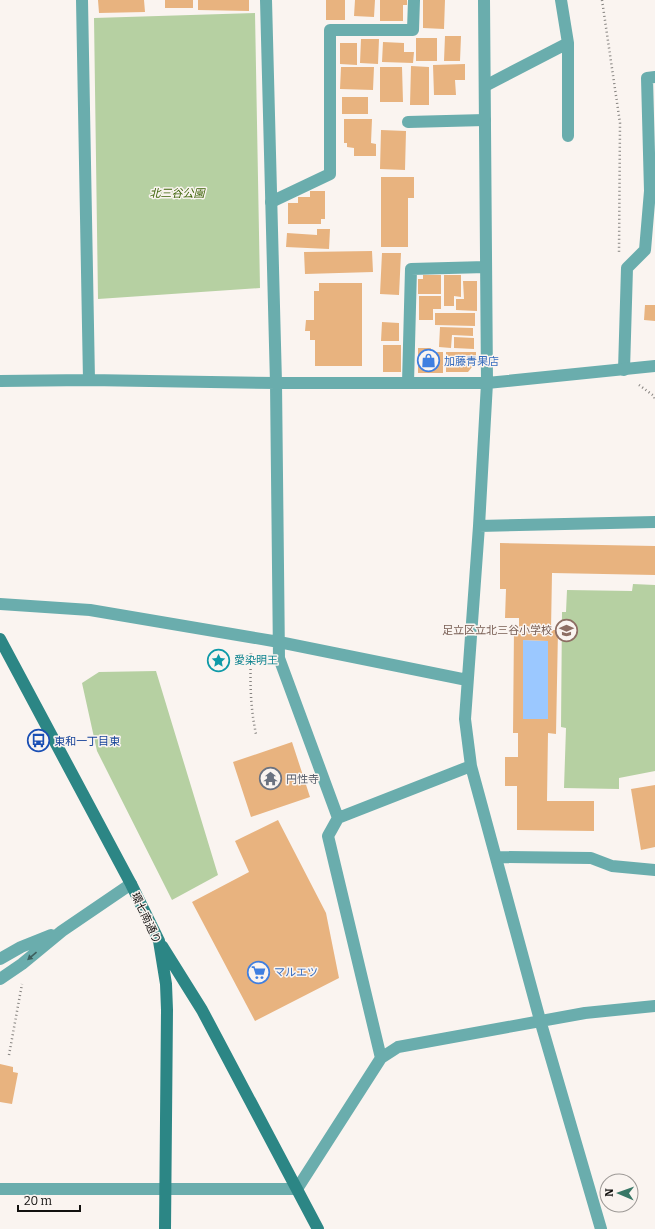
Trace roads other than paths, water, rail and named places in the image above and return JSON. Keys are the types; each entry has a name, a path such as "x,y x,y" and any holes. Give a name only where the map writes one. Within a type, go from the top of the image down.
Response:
{"street":[{"path":"82,0 89,380"},
{"path":"266,0 276,383 279,658 338,818"},
{"path":"271,202 330,174 330,30 413,30 414,0"},
{"path":"484,0 487,383 479,526 465,719 471,766 497,856 540,1020 601,1229"},
{"path":"561,0 568,42 568,136"},
{"path":"485,86 568,42"},
{"path":"624,370 627,268 645,250 650,191 647,78 655,77"},
{"path":"408,122 485,120"},
{"path":"408,383 411,269 486,267"},
{"path":"0,381 89,380 276,383 487,383 655,366"},
{"path":"479,526 655,522"},
{"path":"0,604 90,610 279,642 468,680"},
{"name":"環七南通り","path":"0,639 131,884 159,941 166,984 168,1010 165,1229"},
{"path":"381,1058 328,836 338,818 471,766"},
{"path":"497,856 591,858 612,866 655,870"},
{"path":"0,979 26,962 62,931 131,884"},
{"path":"0,959 21,947 62,931"},
{"path":"159,941 202,1010 318,1229"},
{"path":"297,1189 381,1058 398,1047 540,1020 585,1013 655,1006"},
{"path":"0,1189 297,1189"}],"water":[{"path":"523,640 548,641 548,719 523,719"}],"place":[{"name":"加藤青果店","path":"428,361"},
{"name":"足立区立北三谷小学校","path":"567,630"},
{"name":"愛染明王","path":"219,660"},
{"name":"東和一丁目東","path":"39,741"},
{"name":"円性寺","path":"270,779"},
{"name":"マルエツ","path":"258,972"}],"park label":[{"name":"北三谷公園","path":"177,193"}]}
